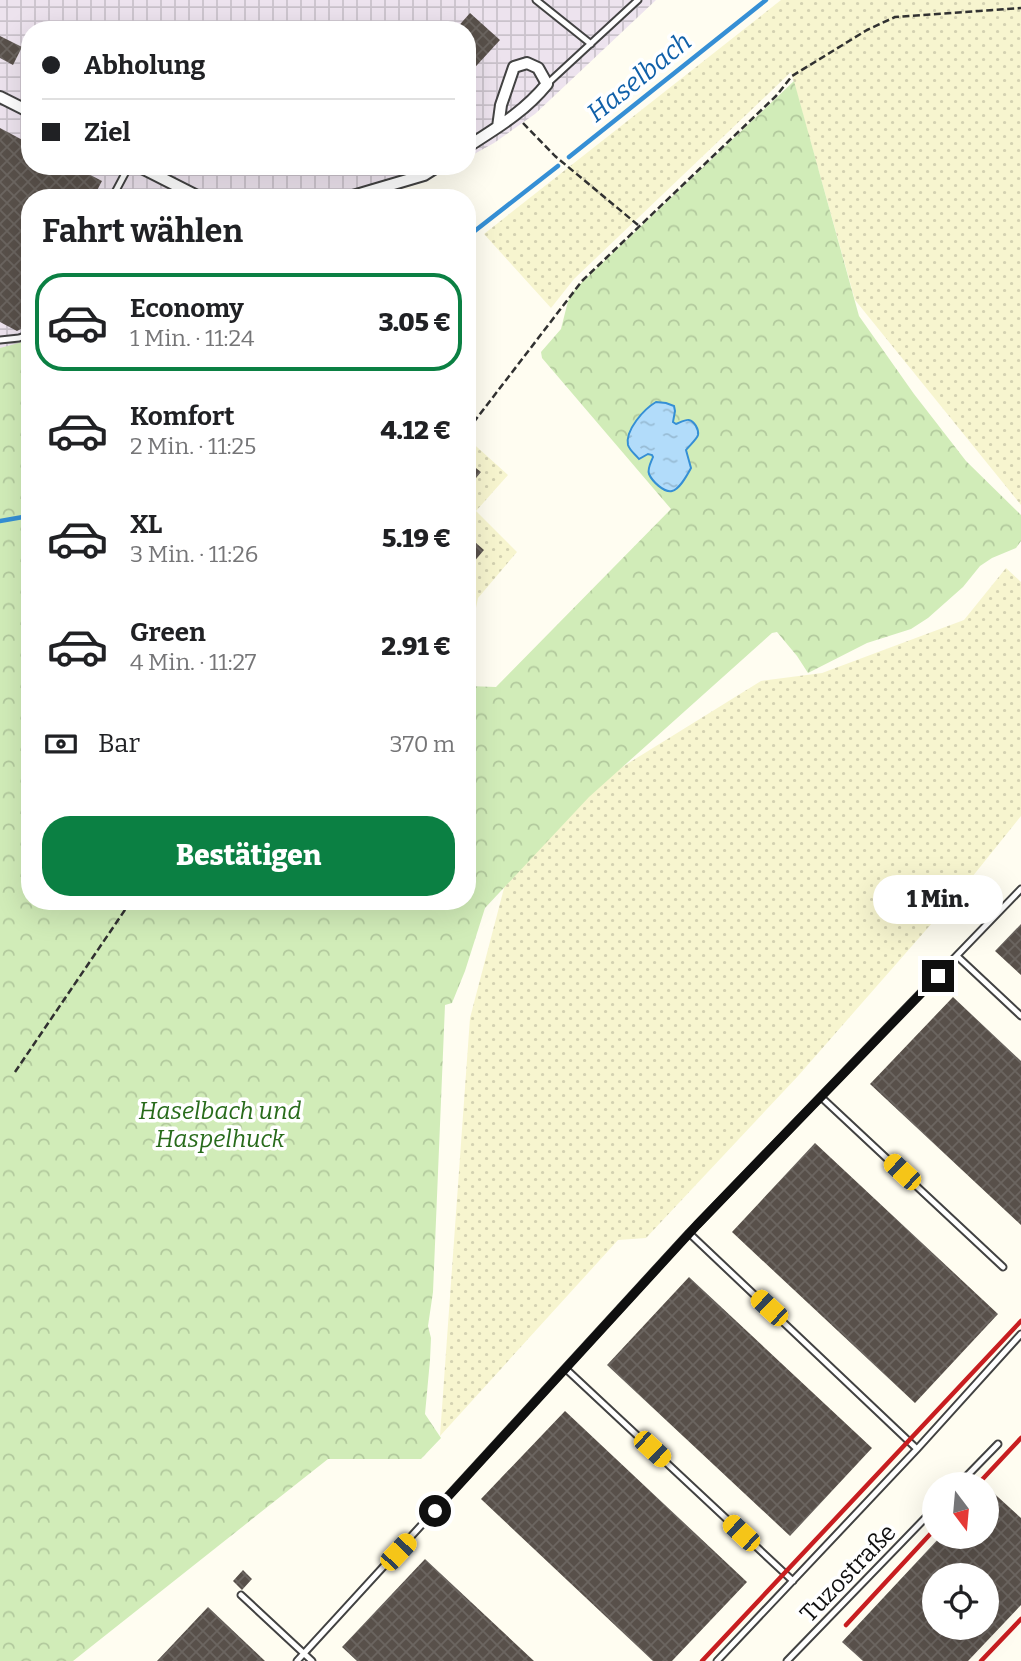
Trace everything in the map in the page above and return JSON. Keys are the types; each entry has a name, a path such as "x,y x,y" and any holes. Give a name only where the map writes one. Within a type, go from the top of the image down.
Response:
{"street":[{"path":"476,141 498,127 515,116 539,94 547,84 538,68 527,63 514,67 501,104 498,127"},
{"path":"0,97 21,108"},
{"path":"156,175 183,189"},
{"path":"377,189 424,175"}],"lane":[{"path":"536,0 591,44"},
{"path":"547,84 638,0"},
{"path":"0,340 21,337"},
{"path":"297,1661 690,1233 1021,889"},
{"path":"957,956 1021,1016"},
{"path":"821,1097 1003,1267"},
{"path":"690,1233 916,1449"},
{"path":"717,1661 1021,1335"},
{"path":"566,1369 793,1581"},
{"path":"971,1472 998,1444"},
{"name":"Tuzostraße","path":"787,1661 922,1521"},
{"path":"240,1595 312,1661"}],"path":[{"path":"476,419 582,281 776,96 792,76 867,30 895,18 1021,8"},
{"path":"515,116 555,156 639,226"},
{"path":"15,1072 125,910"}],"shaded area":[{"path":"0,0 656,0 535,114 476,153 476,21 21,21 21,175 437,175 400,189 21,189 21,345 0,349"},
{"path":"781,0 1021,0 1021,505 855,300 791,72 574,279 551,308 484,234"},
{"path":"476,446 508,475 476,511"},
{"path":"476,511 517,552 478,598 476,608"},
{"path":"1006,568 1021,582 1021,816 968,882 798,1076 646,1238 618,1240 440,1436 470,1018 519,831 761,681 822,673 964,620"}],"green space":[{"name":"Haselbach und Haspelhuck","path":"794,81 859,316 966,461 1021,515 1021,541 1016,548 980,566 963,587 928,618 911,629 867,643 808,673 777,632 772,633 589,797 485,908 452,1003 445,1005 433,1292 428,1326 431,1338 430,1360 425,1414 441,1438 421,1459 328,1459 73,1661 0,1661 0,348 21,342 21,910 476,910 476,686 496,687 671,509 542,358 541,352 561,329 568,301 576,288"}],"water":[{"path":"656,402 674,406 673,422 676,424 689,420 698,430 697,437 686,450 691,468 680,485 672,491 655,483 649,474 652,455 648,454 639,459 628,445 629,433 636,420"}],"building":[{"path":"470,13 500,40 476,66 476,21 463,21"},
{"path":"0,36 21,46 13,65 0,58"},
{"path":"0,128 21,139 21,175 90,175 102,181 98,189 21,189 21,329 17,331 0,322"},
{"path":"476,543 484,550 476,559"},
{"path":"1021,924 1021,975 995,951"},
{"path":"953,997 1021,1061 1021,1225 870,1084"},
{"path":"815,1143 998,1314 915,1403 732,1232"},
{"path":"689,1277 872,1448 790,1536 607,1365"},
{"path":"565,1411 747,1582 672,1661 653,1661 481,1499"},
{"path":"999,1498 1021,1518 1021,1605 999,1628 999,1563 922,1563 922,1640 988,1640 968,1661 863,1661 842,1642 929,1549 999,1549"},
{"path":"425,1559 534,1661 357,1661 342,1647"},
{"path":"243,1570 252,1579 242,1590 233,1581"},
{"path":"208,1607 265,1661 157,1661"}],"waterway":[{"name":"Haselbach","path":"569,157 766,0"},
{"name":"Haselbach","path":"476,230 558,166"},
{"name":"Haselbach","path":"0,521 21,517"}],"railway":[{"path":"702,1661 1021,1321"},
{"path":"989,1472 1021,1438"},
{"path":"846,1625 922,1543"},
{"path":"981,1661 1021,1619"}],"route":[{"path":"435,1511 697,1225 938,976"}]}
